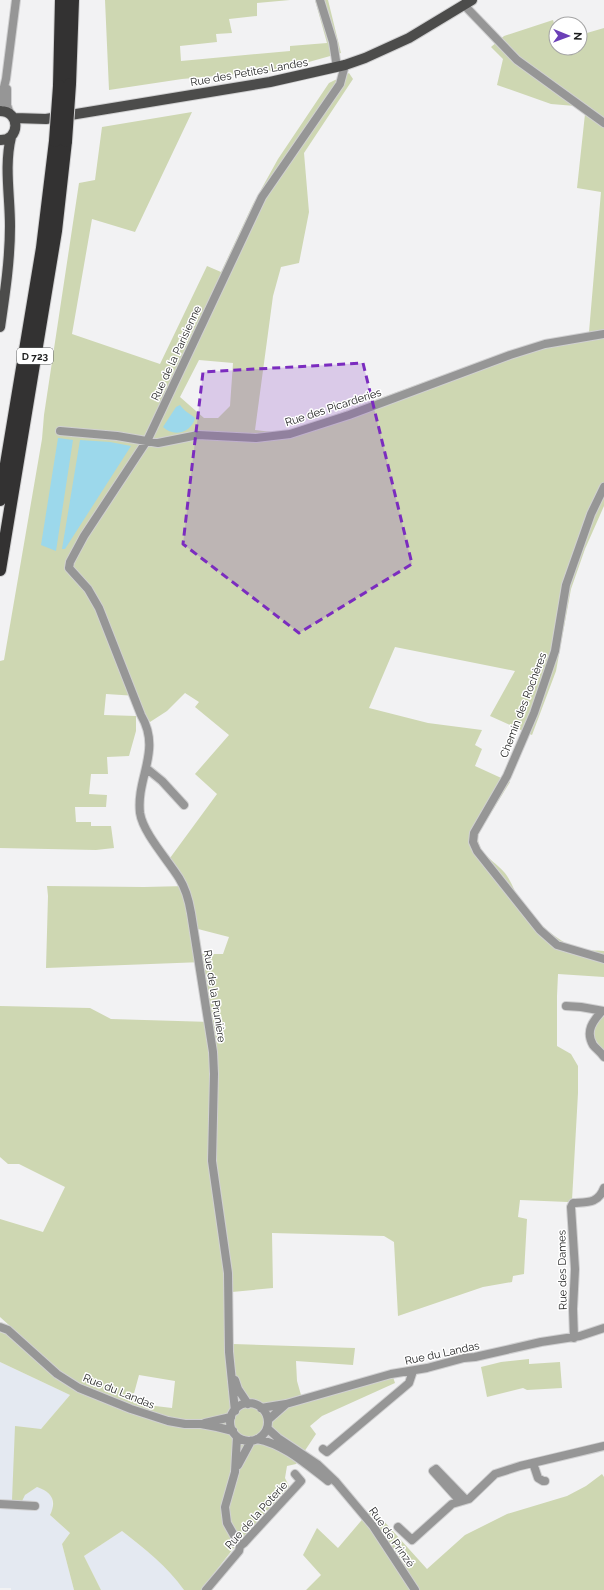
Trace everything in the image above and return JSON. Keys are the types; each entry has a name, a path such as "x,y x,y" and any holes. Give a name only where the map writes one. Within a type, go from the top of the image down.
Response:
{"highway":[{"name":"D 723","path":"61,0 64,85"},
{"name":"D 723","path":"0,570 55,239 64,85 73,0"},
{"name":"D 723","path":"0,500 60,141"}],"main road":[{"name":"Rue des Petites Landes","path":"0,112 12,116 46,119 270,82 341,66 372,55 409,38 468,3"},
{"path":"0,327 9,260 10,225 8,151 13,133 12,116"},
{"path":"0,140 7,139 13,133 46,119"},
{"path":"0,145 8,175"}],"street":[{"path":"0,103 6,79 16,0"},
{"path":"320,0 332,42 341,66"},
{"path":"468,3 517,60 604,123"},
{"name":"Rue de la Parisienne","path":"115,648 94,598 69,568 70,562 84,536 146,441 262,197 340,84 341,66"},
{"path":"6,79 7,104 12,116"},
{"name":"Rue des Picarderies","path":"60,431 117,436 158,443 171,442 198,435 256,438 290,434 348,415 510,355 546,344 604,334"},
{"name":"Chemin des Rochères","path":"604,486 566,585 555,651 534,713 507,776 474,833 474,842 477,851 548,939 563,948 604,959"},
{"name":"Rue de la Prunière","path":"115,648 141,715 148,726 150,741 141,796 140,813 146,831 180,880 188,898 213,1052 214,1074 212,1161 228,1273 229,1352 233,1414"},
{"path":"146,768 184,805"},
{"path":"566,1006 603,1011"},
{"path":"603,1011 593,1021 590,1035 593,1045 604,1057"},
{"name":"Rue des Dames","path":"574,1338 574,1269 571,1207 573,1203 594,1201 601,1196 604,1188"},
{"name":"Rue du Landas","path":"0,1322 4,1328 58,1374 79,1388 131,1409 168,1421 185,1424 201,1424 235,1434"},
{"name":"Rue du Landas","path":"261,1408 286,1404 391,1374 413,1371 499,1350 541,1342 574,1338 604,1328"},
{"name":"Rue de la Prunière","path":"231,1368 238,1389 248,1404"},
{"path":"323,1449 327,1452 406,1386 409,1383 413,1371"},
{"path":"234,1472 254,1440 265,1433 267,1424 264,1412 261,1408 253,1404 243,1405 233,1414 230,1421 235,1434 234,1472 225,1507 225,1515 231,1532 240,1546"},
{"name":"Rue du Landas","path":"267,1424 286,1404"},
{"name":"Rue du Landas","path":"201,1424 233,1414"},
{"name":"Rue de Prinzé","path":"267,1424 278,1438 316,1464 336,1482 373,1526 415,1590"},
{"path":"235,1434 242,1440 254,1440"},
{"name":"Rue de Prinzé","path":"254,1440 267,1441 279,1446 349,1498"},
{"path":"398,1527 412,1540 452,1504 469,1499 480,1491 495,1474 604,1446"},
{"path":"533,1463 538,1478 543,1481 545,1480"},
{"name":"Rue de la Poterie","path":"206,1590 239,1551 240,1546 244,1544 301,1481 295,1474"},
{"path":"0,1504 35,1506"}],"highlighted area":[{"path":"363,363 412,564 299,633 183,544 203,372"}],"shaded area":[{"path":"0,1362 70,1395 41,1429 25,1495 37,1487 46,1490 52,1497 53,1509 50,1515 70,1533 62,1544 74,1590 11,1590 11,1588 0,1588"},
{"path":"122,1531 157,1559 184,1590 101,1590 84,1556"}],"green space":[{"path":"105,0 290,0 257,3 257,16 229,19 232,33 216,34 217,42 180,46 181,61 290,51 290,46 327,43 315,0 328,0 341,53 280,70 182,79 109,90"},
{"path":"548,22 548,56 588,56 588,33 604,28 604,506 585,549 571,589 556,671 532,735 490,716 515,671 395,647 369,708 428,723 482,730 475,745 482,749 475,766 510,782 478,834 478,840 482,851 504,872 522,904 548,931 573,947 583,950 604,951 604,977 558,974 557,1046 571,1054 578,1066 578,1093 572,1200 568,1202 520,1200 518,1217 527,1219 524,1274 513,1276 512,1282 483,1287 398,1316 394,1242 384,1236 272,1233 273,1288 232,1292 233,1344 355,1348 353,1365 296,1361 297,1381 301,1395 294,1397 298,1405 393,1377 395,1383 322,1416 310,1426 316,1434 296,1464 287,1466 285,1478 290,1488 233,1549 201,1590 184,1590 163,1566 122,1531 84,1556 101,1590 74,1590 62,1544 70,1533 50,1515 53,1501 50,1494 37,1487 25,1495 22,1501 12,1500 15,1426 41,1429 70,1395 0,1362 0,1332 5,1334 10,1326 0,1317 0,1219 43,1232 65,1187 19,1164 8,1164 0,1157 0,1006 90,1008 111,1019 211,1022 203,962 46,968 47,886 186,886 170,858 217,794 195,774 229,735 195,707 199,702 185,693 167,711 150,722 142,710 137,696 106,694 104,715 136,716 136,731 129,756 107,757 108,774 91,774 89,794 107,795 106,807 75,807 76,822 91,822 91,826 111,826 114,848 96,850 0,848 0,661 4,660 42,439 44,415 79,183 95,180 102,127 192,112 135,232 92,219 72,334 160,364 207,266 221,272 253,204 278,159 329,83 349,73 353,79 304,153 309,212 299,263 281,267 273,296 255,430 272,432 294,430 503,353 551,339 589,332 601,192 577,188 585,114 575,106 551,104 497,85 503,59 491,47 504,36","holes":["199,360 233,363 230,406 218,418 204,418 180,397","198,929 229,937 223,954 202,954","139,1375 175,1381 172,1408 147,1405 133,1397"]},
{"path":"604,1016 603,1049 596,1041 593,1032 596,1024"},
{"path":"529,1359 529,1364 560,1362 562,1388 527,1390 523,1388 487,1397 481,1367 501,1362"},
{"path":"602,1474 604,1477 604,1590 306,1590 321,1575 303,1555 317,1528 338,1548 372,1508 427,1569 465,1535 507,1514 567,1496 586,1486"}],"water":[{"path":"180,405 195,418 193,423 182,432 177,433 167,430 163,427 176,407"},
{"path":"58,438 73,440 56,551 41,545"},
{"path":"80,440 110,442 131,446 65,549 62,549"}]}
